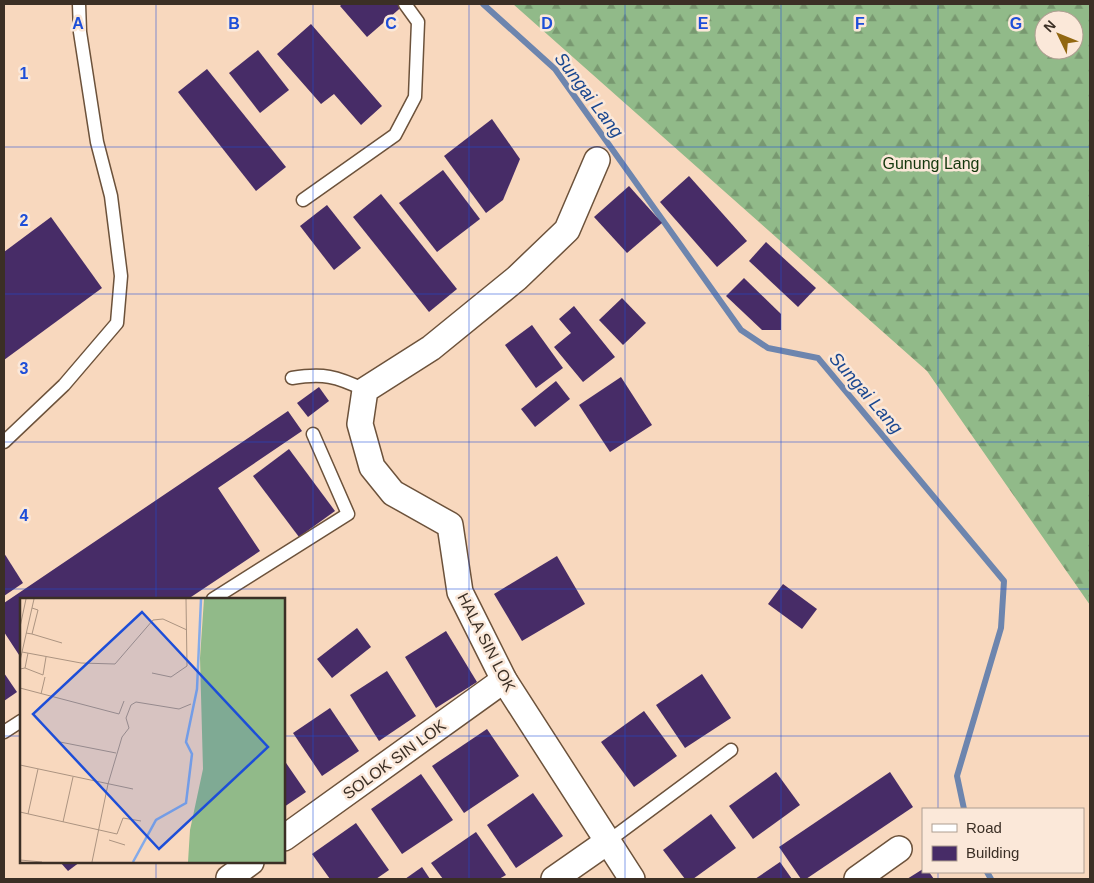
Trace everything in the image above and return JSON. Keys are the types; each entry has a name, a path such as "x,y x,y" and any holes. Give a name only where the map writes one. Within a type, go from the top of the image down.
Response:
{"street":[{"path":"365,390 432,348 517,278 567,230 597,160"},
{"name":"HALA SIN LOK","path":"365,390 360,424 372,467 393,493 450,525 460,592 504,680 632,879"},
{"name":"SOLOK SIN LOK","path":"285,837 504,680"},
{"path":"554,879 608,842"},
{"path":"857,879 899,849"},
{"path":"229,878 250,863"}],"lane":[{"path":"4,442 64,385 117,324 121,276 111,196 96,142 80,32 79,4"},
{"path":"303,200 395,135 414,97 418,22 405,4"},
{"path":"292,378 315,374 343,379 365,390"},
{"path":"215,598 348,514 313,434"},
{"path":"4,732 20,722"},
{"path":"608,842 730,750"}],"green space":[{"name":"Gunung Lang","path":"513,4 1090,4 1090,605 927,371"}],"building":[{"path":"342,4 405,4 367,37 340,6"},
{"path":"311,24 382,106 361,125 334,94 321,104 277,54"},
{"path":"258,50 289,90 260,113 229,73"},
{"path":"207,69 286,167 256,191 178,92"},
{"path":"492,119 520,159 503,200 486,213 444,156"},
{"path":"443,170 480,219 437,252 399,203"},
{"path":"689,176 747,241 717,267 660,202"},
{"path":"629,186 662,223 627,253 594,217"},
{"path":"381,194 457,289 429,312 353,217"},
{"path":"327,205 361,248 334,270 300,226"},
{"path":"51,217 102,288 4,360 4,252"},
{"path":"766,242 816,288 798,307 749,261"},
{"path":"744,278 781,314 781,330 762,330 726,296"},
{"path":"622,298 646,323 623,345 599,320"},
{"path":"574,306 615,357 583,382 554,347 571,333 559,319"},
{"path":"532,325 563,368 536,388 505,345"},
{"path":"621,377 652,425 610,452 579,405"},
{"path":"556,381 570,399 535,427 521,409"},
{"path":"319,387 329,401 308,417 297,403"},
{"path":"288,411 302,431 218,488 260,551 190,598 20,598 20,656 4,632 4,603"},
{"path":"289,449 335,511 299,537 253,476"},
{"path":"4,553 23,583 4,596"},
{"path":"557,556 585,604 522,641 494,594"},
{"path":"783,584 817,609 802,629 768,604"},
{"path":"357,628 371,647 332,678 317,659"},
{"path":"446,631 477,682 436,708 405,657"},
{"path":"387,671 416,716 379,741 350,695"},
{"path":"4,673 17,692 4,701"},
{"path":"702,674 731,718 685,748 656,705"},
{"path":"330,708 359,751 322,776 293,733"},
{"path":"644,711 677,756 634,787 601,742"},
{"path":"487,729 519,776 464,813 432,766"},
{"path":"285,761 306,792 285,806"},
{"path":"776,772 800,805 753,839 729,806"},
{"path":"890,772 913,807 806,879 801,879 779,847"},
{"path":"421,774 453,820 402,854 371,809"},
{"path":"533,793 563,836 516,868 487,825"},
{"path":"711,814 736,848 693,879 685,879 663,850"},
{"path":"356,823 389,870 376,879 330,879 312,854"},
{"path":"476,832 506,875 499,879 443,879 431,863"},
{"path":"780,862 792,879 755,879"},
{"path":"61,863 79,863 68,871"},
{"path":"422,867 430,879 405,879"},
{"path":"922,870 922,873 930,873 934,879 907,879"}],"waterway":[{"name":"Sungai Lang","path":"483,4 555,69 741,330 768,348 818,358 1004,581 1001,628 957,776 964,808"},
{"name":"Sungai Lang","path":"988,873 991,879"}]}
